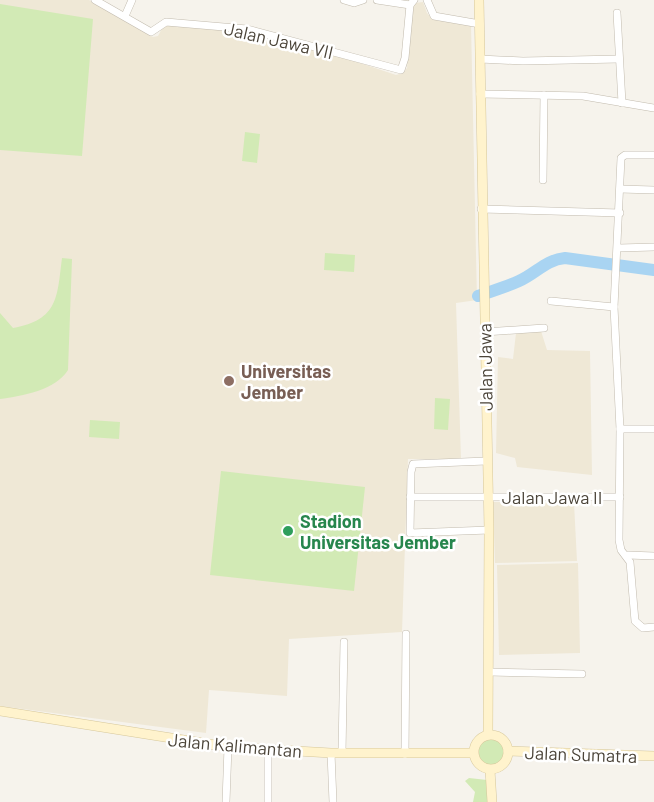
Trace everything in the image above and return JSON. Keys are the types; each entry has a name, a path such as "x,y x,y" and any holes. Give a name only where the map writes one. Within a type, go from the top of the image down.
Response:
{"main road":[{"name":"Jalan Jawa","path":"480,0 481,209 485,294 486,462 489,530 489,735"},
{"name":"Jalan Kalimantan","path":"0,711 228,747 331,753 473,753"},
{"path":"489,735 501,739 508,751 503,764 490,770 478,764 473,753 478,741 489,735"},
{"name":"Jalan Sumatra","path":"508,751 654,756"},
{"path":"490,770 492,802"}],"street":[{"name":"Jalan Jawa VII","path":"95,0 151,32 166,22 255,30 361,61 401,70 404,66 412,2"},
{"path":"125,16 132,0"},
{"path":"344,0 354,3 363,0"},
{"path":"377,0 412,2"},
{"path":"428,0 434,16 480,24"},
{"path":"617,13 622,103"},
{"path":"480,59 523,61 619,59"},
{"path":"480,94 583,96 654,108"},
{"path":"543,180 544,95"},
{"name":"Jalan Jawa II","path":"410,497 620,497 615,307 623,156 654,155"},
{"path":"620,189 654,190"},
{"path":"481,209 620,213"},
{"path":"619,248 654,248"},
{"path":"551,301 615,307"},
{"path":"485,332 544,328"},
{"path":"620,429 654,429"},
{"path":"486,462 417,462 412,465 410,533 489,530"},
{"path":"620,497 620,545 628,555 634,618 641,627 654,627"},
{"path":"628,555 654,556"},
{"path":"405,754 406,634"},
{"path":"342,753 344,642"},
{"path":"490,672 582,674"},
{"path":"226,802 228,747"},
{"path":"268,750 268,802"},
{"path":"331,753 333,802"}],"shaded area":[{"name":"Universitas Jember","path":"0,0 89,0 153,37 158,36 165,23 258,33 267,41 327,52 396,75 403,73 407,68 412,9 415,3 423,2 427,13 434,20 471,25 477,300 456,303 461,459 408,459 402,632 289,639 287,696 209,690 206,733 0,706"},
{"path":"541,331 547,350 590,351 592,475 517,467 515,458 496,453 498,357 513,359 516,333"},
{"path":"493,502 574,503 577,561 495,563"},
{"path":"578,563 580,653 499,655 497,565"}],"green space":[{"path":"0,4 93,19 82,156 0,150"},
{"path":"245,132 260,134 257,163 242,161"},
{"path":"325,253 355,255 354,272 324,270"},
{"path":"62,258 72,259 68,370 55,383 38,391 0,399 0,313 13,328 39,319 47,312 56,295"},
{"path":"435,398 450,399 448,430 434,429"},
{"path":"90,420 120,422 119,439 89,437"},
{"name":"Stadion Universitas Jember","path":"221,471 365,487 354,591 210,575"},
{"path":"491,735 503,740 508,752 503,764 491,769 479,764 474,752 479,740"},
{"path":"469,778 487,780 488,802 473,802 475,792 465,781"}],"waterway":[{"path":"478,296 525,278 558,259 654,270"}],"place":[{"name":"Universitas Jember","path":"229,381"},
{"name":"Stadion Universitas Jember","path":"288,531"}]}
